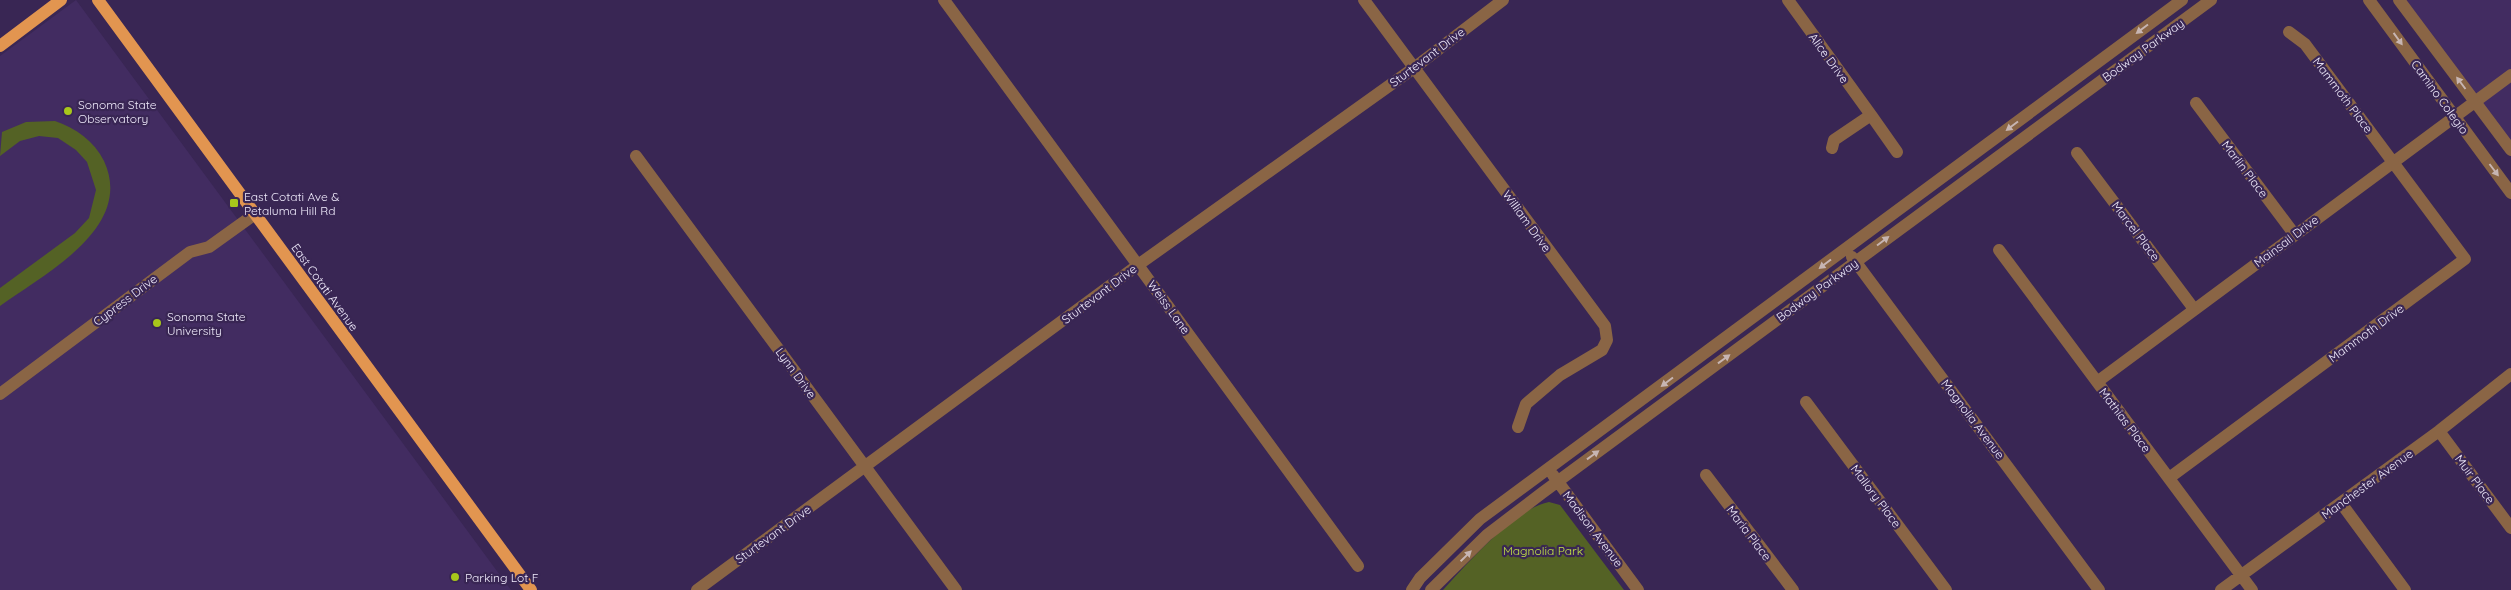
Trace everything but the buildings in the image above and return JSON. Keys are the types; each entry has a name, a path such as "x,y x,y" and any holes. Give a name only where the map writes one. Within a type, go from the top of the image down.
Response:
{"main road":[{"path":"0,46 61,0"},
{"name":"East Cotati Avenue","path":"98,0 531,590"}],"street":[{"name":"Weiss Lane","path":"944,0 1358,566"},
{"name":"William Drive","path":"1364,0 1605,326 1607,340 1602,350 1560,375 1526,404 1518,427"},
{"name":"Sturtevant Drive","path":"697,590 1138,265 1414,68 1503,0"},
{"name":"Alice Drive","path":"1788,0 1896,152"},
{"name":"Bodway Parkway","path":"1412,590 1420,578 1480,519 2182,0"},
{"name":"Bodway Parkway","path":"1431,590 1488,535 1558,481 2211,0"},
{"name":"Camino Colegio","path":"2369,0 2511,193"},
{"name":"Camino Colegio","path":"2399,0 2511,150"},
{"name":"Mammoth Place","path":"2289,32 2305,44 2393,162"},
{"name":"Mainsail Drive","path":"2097,382 2511,75"},
{"name":"Marlin Place","path":"2196,103 2295,235"},
{"path":"1832,148 1834,140 1870,115"},
{"name":"Marcel Place","path":"2078,153 2194,309"},
{"name":"Lynn Drive","path":"636,156 956,590"},
{"name":"Mammoth Drive","path":"2169,478 2465,259 2393,162"},
{"name":"Cypress Drive","path":"0,394 190,252 209,247 255,214"},
{"name":"Magnolia Avenue","path":"1846,249 2099,590"},
{"name":"Mathias Place","path":"1999,250 2252,590"},
{"name":"Manchester Avenue","path":"2221,590 2341,504 2439,431 2511,374"},
{"name":"Mallory Place","path":"1806,402 1946,590"},
{"name":"Muir Place","path":"2439,431 2511,528"},
{"name":"Madison Avenue","path":"1549,468 1638,590"},
{"name":"Maria Place","path":"1706,475 1792,590"},
{"path":"2341,504 2405,590"}],"shaded area":[{"name":"Sonoma State University","path":"76,0 511,590 0,590 0,56"},
{"path":"2399,0 2511,0 2511,150"}],"green space":[{"path":"55,121 70,127 84,136 100,154 104,161 110,185 107,207 96,228 80,247 60,264 0,306 0,288 75,233 89,218 96,190 87,162 76,150 58,138 39,136 20,141 0,156 2,132 26,122"},
{"name":"Magnolia Park","path":"1549,502 1560,505 1624,590 1443,590 1492,538 1521,515 1536,506"}],"place":[{"name":"Sonoma State Observatory","path":"68,111"},
{"name":"East Cotati Ave & Petaluma Hill Rd","path":"234,203"},
{"name":"Sonoma State University","path":"157,323"},
{"name":"Parking Lot F","path":"455,577"}]}
